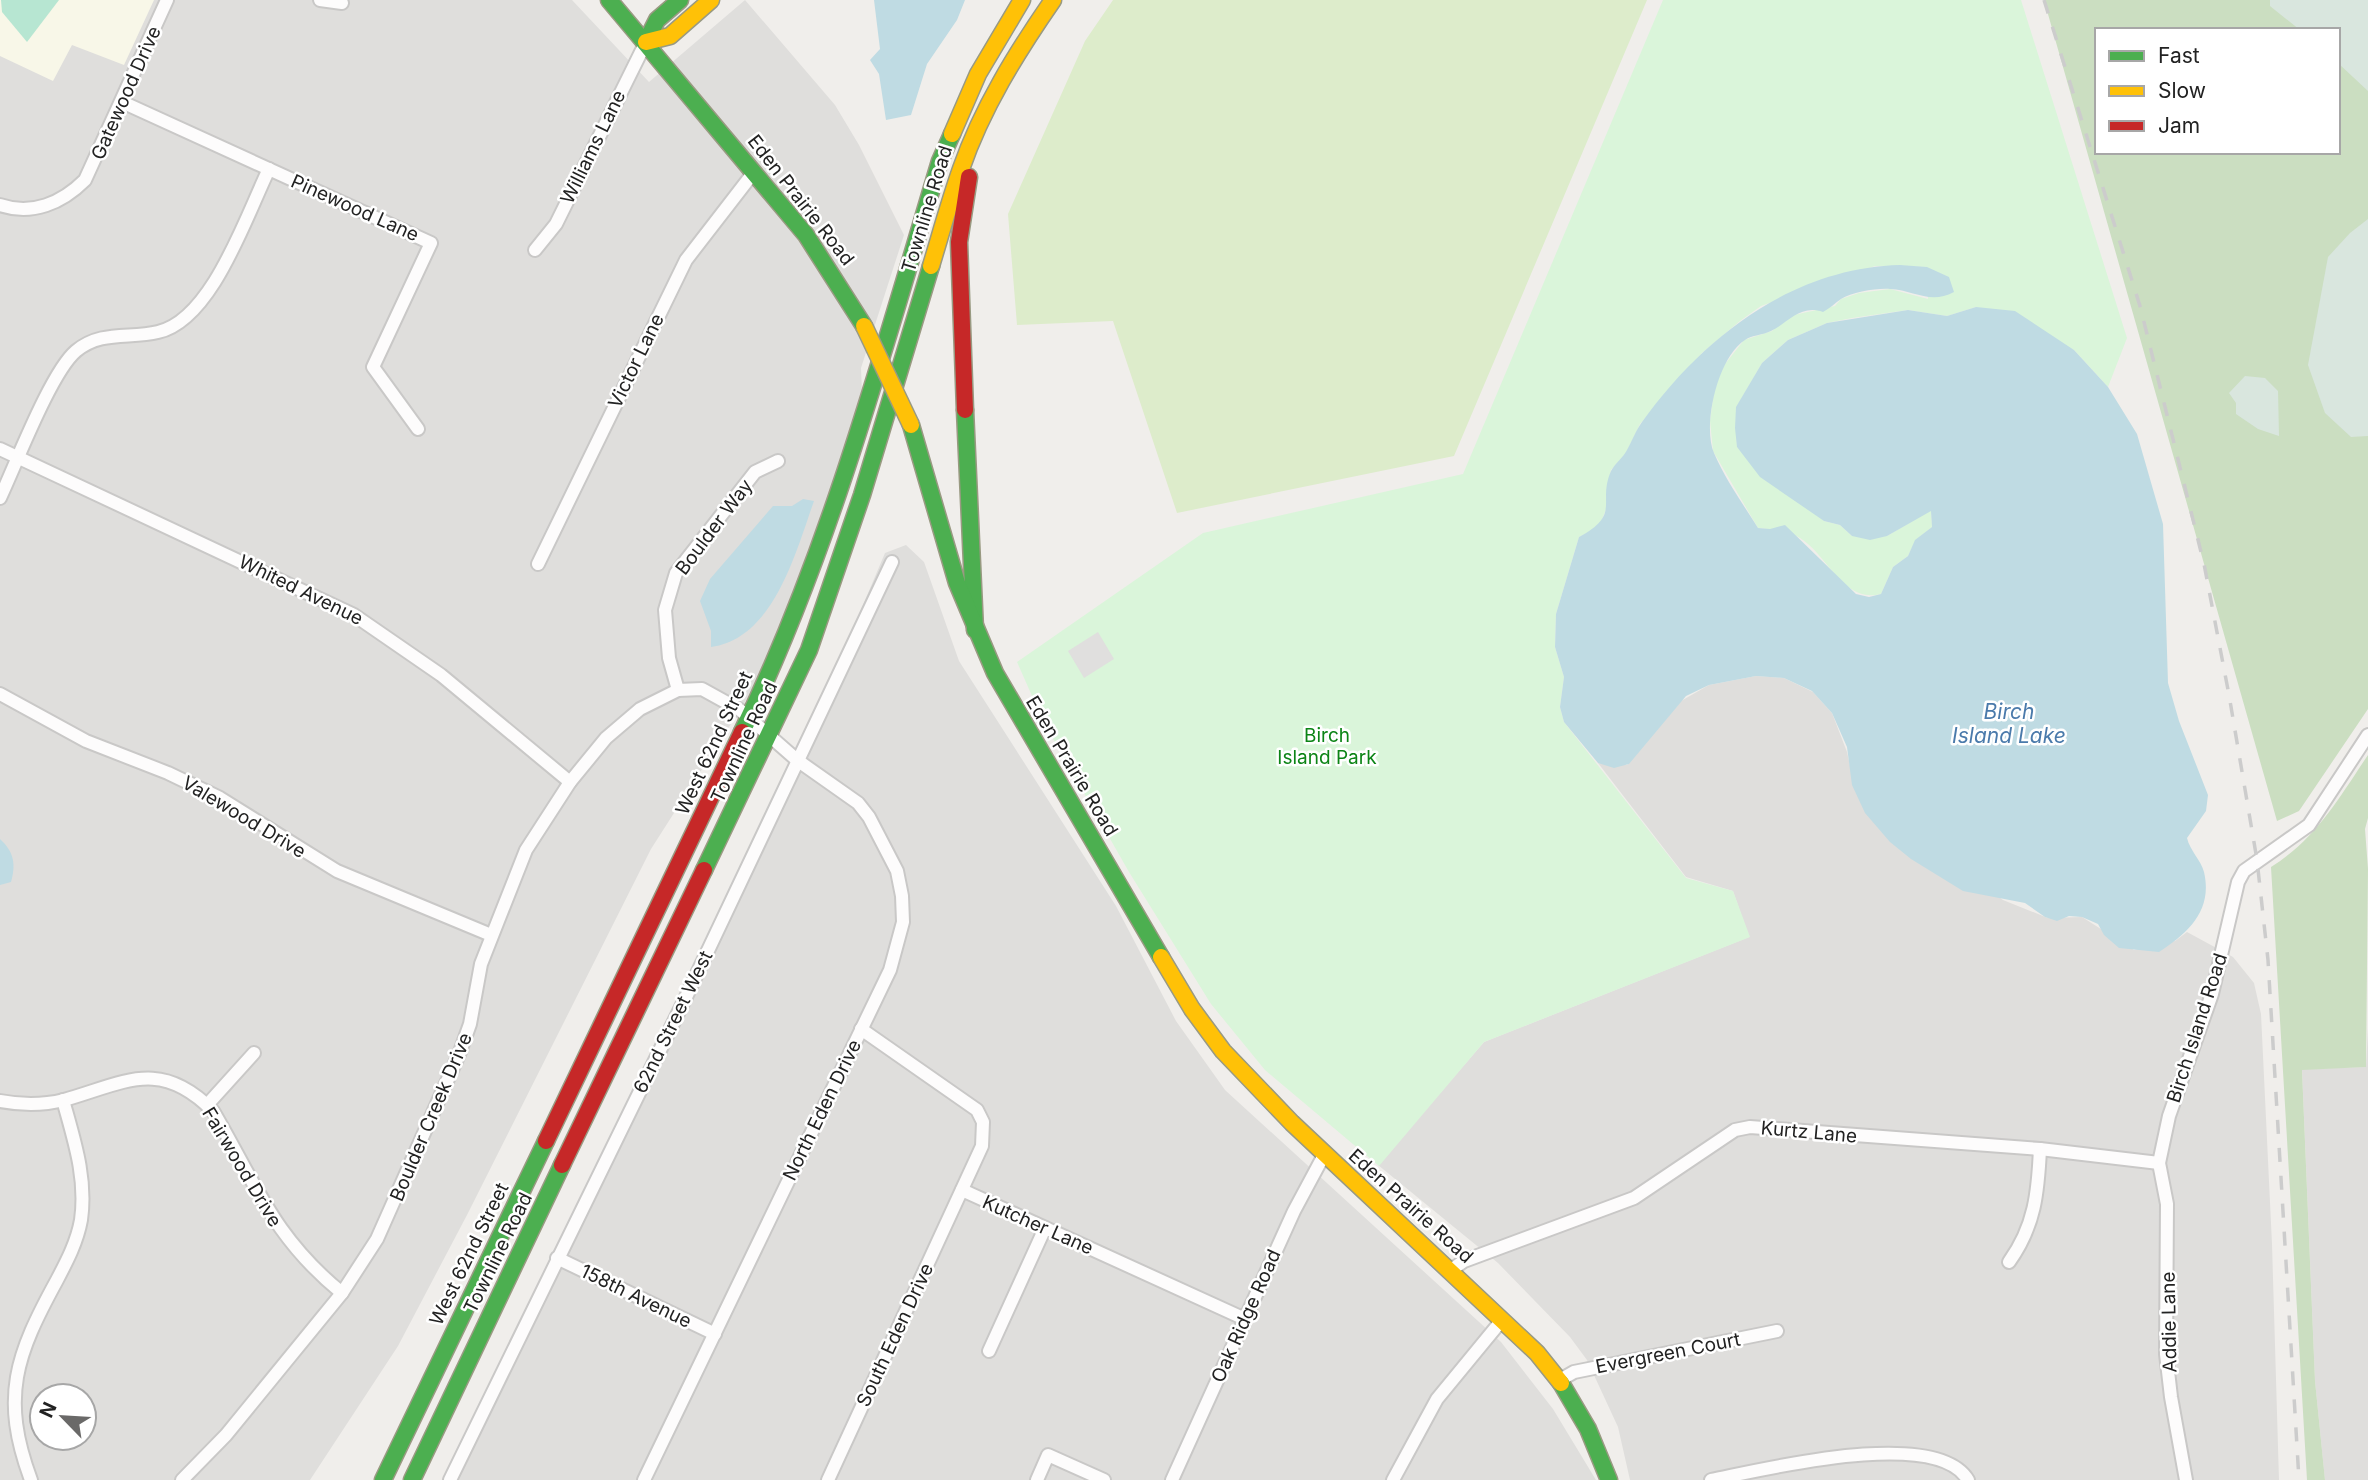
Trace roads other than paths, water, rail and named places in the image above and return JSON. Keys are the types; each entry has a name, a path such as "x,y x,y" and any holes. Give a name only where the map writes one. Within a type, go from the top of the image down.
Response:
{"main road":[{"name":"Eden Prairie Road","path":"609,0 806,235 864,326 911,425 957,583 975,630 1012,706 1192,1009 1223,1051 1324,1155 1451,1270 1560,1380 1585,1422 1609,1480"},
{"path":"646,42 657,20 680,0"},
{"path":"646,42 670,36 712,0"},
{"path":"1001,32 1016,0"},
{"name":"West 62nd Street","path":"383,1480 749,720 817,562 940,161 972,85 1001,32 1023,0"},
{"name":"Townline Road","path":"412,1480 770,737 809,650 837,573 972,137 1019,52 1053,0"},
{"path":"975,630 960,242 966,189 994,99"}],"street":[{"name":"Gatewood Drive","path":"0,205 27,209 45,205 73,192 85,180 167,0"},
{"path":"320,0 342,3"},
{"name":"Williams Lane","path":"535,250 556,223 646,42"},
{"name":"Pinewood Lane","path":"122,102 431,243 373,367 418,429"},
{"path":"0,498 57,377 77,350 107,336 158,332 174,327 201,306 269,169"},
{"name":"Victor Lane","path":"538,564 685,260 754,172"},
{"name":"Whited Avenue","path":"0,449 354,615 441,674 570,782"},
{"name":"Boulder Way","path":"678,690 669,658 665,610 676,573 755,472 778,461"},
{"name":"62nd Street West","path":"450,1480 686,997 892,562"},
{"path":"678,690 702,689 740,710 797,760"},
{"name":"Boulder Creek Drive","path":"182,1480 226,1435 342,1293 387,1219 460,1052 491,935 526,850 570,782 621,723 639,709 678,690"},
{"name":"Valewood Drive","path":"0,694 86,741 168,773 220,798 337,871 491,935"},
{"name":"Birch Island Road","path":"2159,1163 2169,1116 2213,993 2238,882 2250,866 2309,825 2368,736"},
{"name":"North Eden Drive","path":"644,1480 898,947 903,922 897,871 869,817 858,803 797,760"},
{"name":"Kutcher Lane","path":"861,1029 977,1110 985,1134 962,1190 1245,1319"},
{"path":"207,1105 254,1053"},
{"name":"Fairwood Drive","path":"0,1101 17,1104 63,1100 121,1080 141,1078 161,1079 180,1086 207,1105 283,1235 301,1258 342,1293"},
{"path":"31,1480 8,1438 4,1394 11,1366 65,1266 80,1222 82,1176 63,1100"},
{"name":"Kurtz Lane","path":"1451,1270 1464,1261 1634,1198 1735,1130 1750,1127 2040,1149 2159,1163"},
{"path":"2009,1262 2021,1245 2034,1217 2040,1149"},
{"name":"Oak Ridge Road","path":"1172,1480 1294,1211 1324,1155"},
{"name":"Addie Lane","path":"2159,1163 2167,1204 2166,1354 2186,1480"},
{"name":"South Eden Drive","path":"828,1480 962,1190"},
{"path":"989,1351 1045,1228"},
{"name":"158th Avenue","path":"557,1258 715,1334"},
{"path":"1394,1480 1437,1399 1502,1320"},
{"name":"Evergreen Court","path":"1560,1380 1574,1372 1777,1331"},
{"path":"1711,1480 1829,1457 1883,1454 1940,1461 1953,1466 1968,1480"},
{"path":"1037,1480 1048,1455 1104,1480"}],"water":[{"path":"874,0 965,0 957,20 927,64 911,115 886,120 879,74 870,60 880,49"},
{"name":"Birch Island Lake","path":"1900,265 1927,267 1949,277 1954,292 1930,297 1890,289 1858,292 1841,299 1823,312 1801,312 1771,331 1745,340 1727,361 1715,392 1710,426 1714,453 1758,528 1770,529 1785,525 1856,594 1869,597 1881,594 1893,567 1908,556 1915,540 1932,527 1931,511 1887,536 1870,540 1852,536 1840,525 1824,521 1760,477 1737,447 1736,407 1762,363 1788,340 1827,323 1908,310 1947,316 1976,307 2015,311 2074,350 2108,387 2137,434 2163,524 2168,683 2179,721 2208,795 2206,811 2187,838 2204,872 2205,898 2196,920 2180,937 2159,952 2119,948 2104,935 2098,924 2082,917 2069,916 2057,921 2045,917 2025,903 1963,891 1911,859 1890,842 1865,813 1852,785 1847,747 1832,713 1812,691 1784,678 1756,676 1709,685 1686,696 1629,764 1614,768 1598,763 1564,722 1560,707 1564,677 1555,647 1556,614 1579,537 1592,529 1604,514 1607,482 1611,471 1625,453 1642,422 1693,362 1753,313 1787,294 1823,279 1860,269"},
{"path":"803,499 814,501 790,567 767,610 751,628 733,640 711,647 711,631 700,601 710,579 773,506 792,506"},
{"path":"0,839 11,854 13,870 11,882 0,885"}],"railway":[{"path":"2044,0 2140,306 2204,564 2229,695 2257,860 2268,960 2299,1480"}],"park label":[{"name":"Birch Island Park","path":"1327,746"}]}
